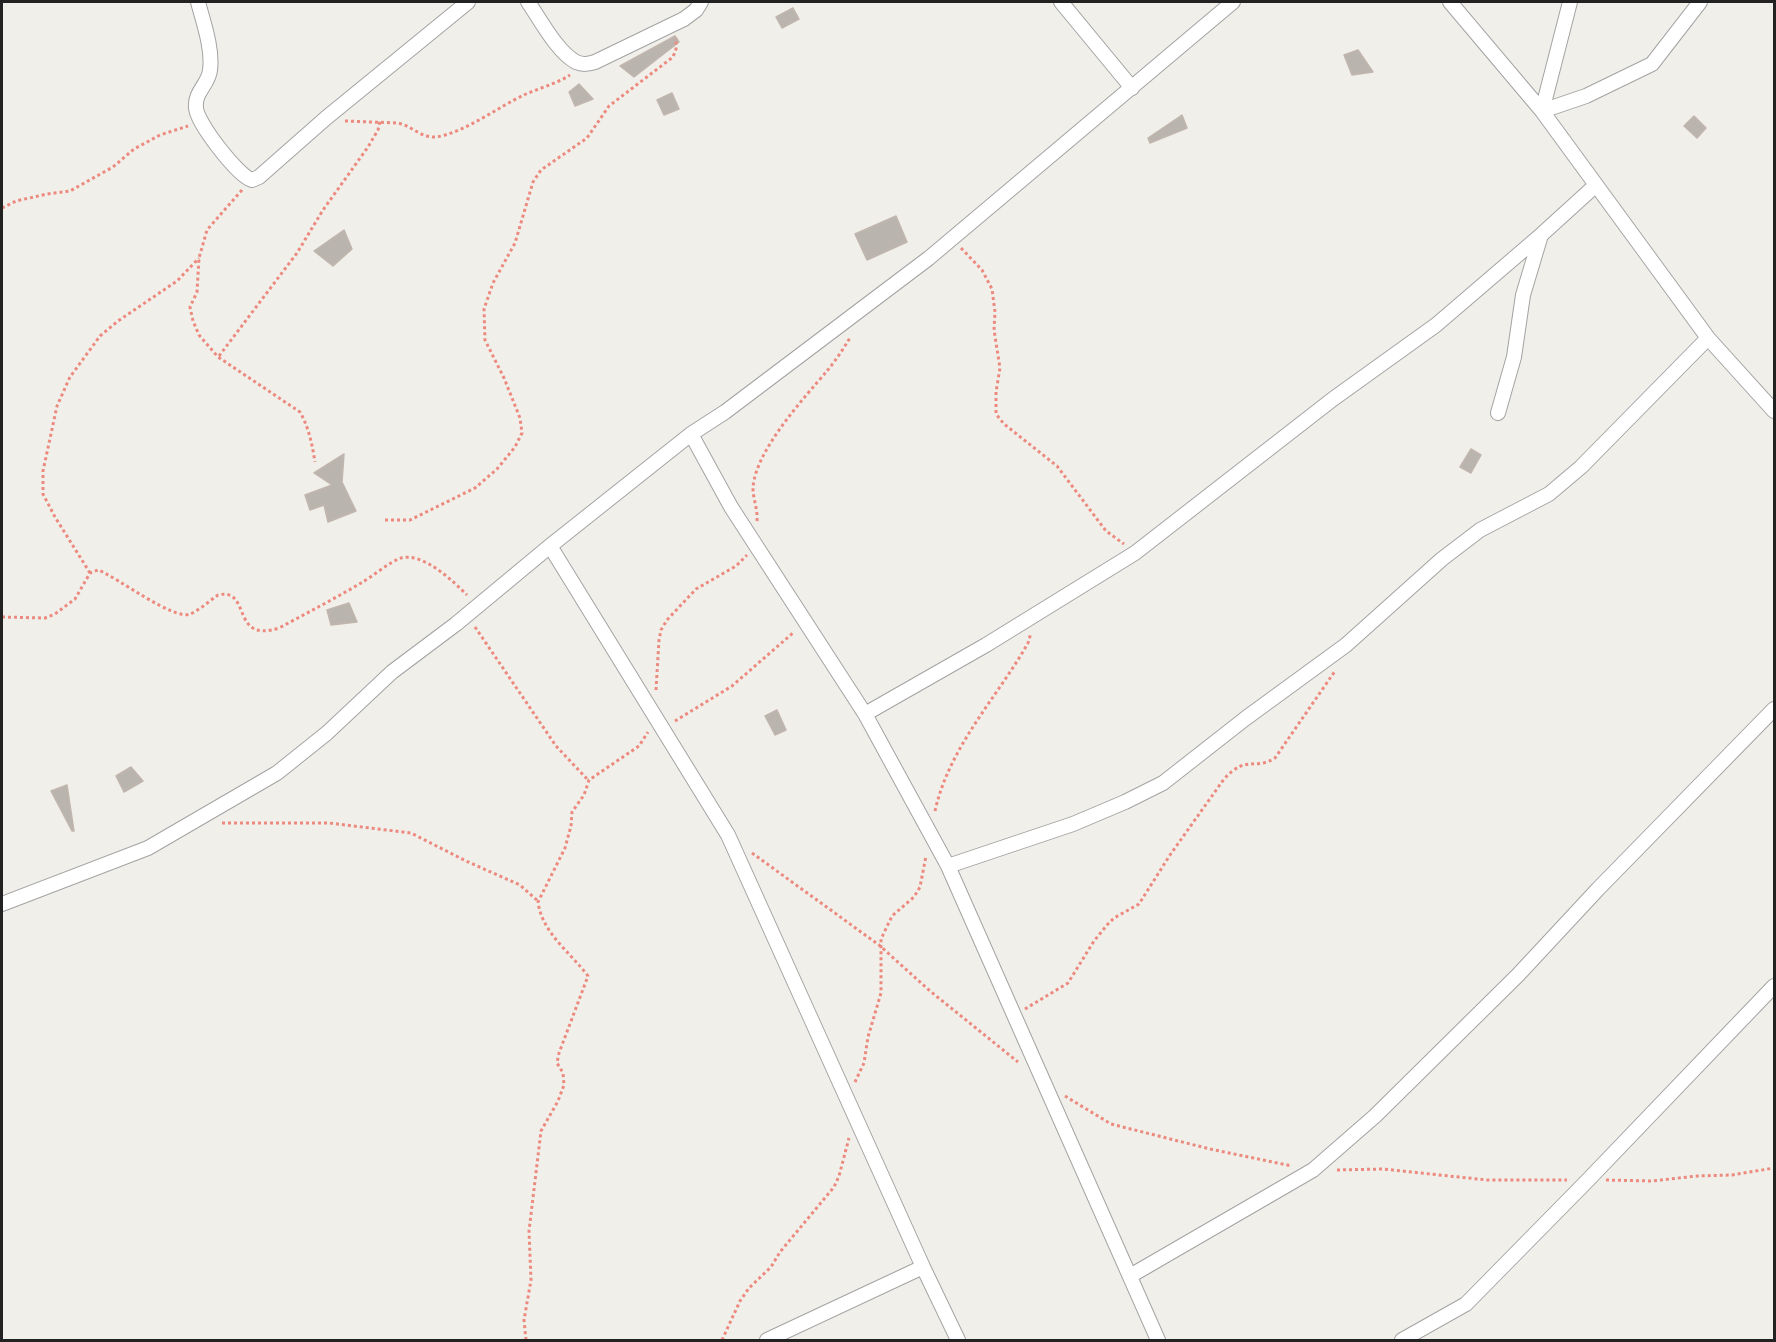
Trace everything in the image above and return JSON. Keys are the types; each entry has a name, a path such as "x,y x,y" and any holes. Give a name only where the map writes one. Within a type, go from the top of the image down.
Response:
{"street":[{"path":"198,2 207,38 210,71 197,94 195,109 202,123 242,174 252,180 259,177 326,118 468,2"},
{"path":"528,2 566,54 577,63 595,62 676,24 696,10 701,2"},
{"path":"1061,2 1132,88"},
{"path":"2,904 148,848 277,773 327,733 392,672 467,615 691,434 725,412 952,240 1233,2"},
{"path":"1450,2 1542,111 1708,338 1774,411"},
{"path":"1542,111 1570,2"},
{"path":"1542,111 1596,92 1652,64 1700,2"},
{"path":"865,714 986,645 1135,553 1333,399 1436,325 1596,185"},
{"path":"1498,413 1514,357 1523,295 1541,235"},
{"path":"948,866 1072,824 1125,802 1162,783 1346,645 1442,559 1480,530 1549,494 1581,467 1708,338"},
{"path":"691,434 731,507 865,714 948,866 1158,1341"},
{"path":"550,546 728,835 958,1341"},
{"path":"1130,1276 1313,1170 1374,1116 1518,975 1598,889 1774,709"},
{"path":"1402,1341 1466,1304 1774,986"},
{"path":"767,1341 923,1267"}],"path":[{"path":"385,520 410,520 475,488 497,469 515,447 522,433 520,418 485,340 484,309 493,283 515,243 532,182 541,170 587,138 609,106 673,57 676,49 676,24"},
{"path":"326,118 405,125 428,136 448,134 523,95 566,77 582,63"},
{"path":"218,357 297,253 323,210 368,147 378,130 380,121"},
{"path":"2,208 16,201 70,191 113,167 134,149 160,135 202,123"},
{"path":"252,180 207,230 199,258 197,292 190,307 193,321 199,335 218,357 300,412 310,436 315,462"},
{"path":"952,240 982,270 992,289 995,312 994,330 1000,368 996,392 996,414 1004,424 1057,466 1106,531 1135,553"},
{"path":"90,573 43,494 43,471 57,406 70,377 100,336 177,281 199,258"},
{"path":"526,1341 524,1320 531,1280 529,1231 541,1131 562,1093 563,1073 557,1063 559,1053 588,976 547,928 538,902 565,848 572,812 584,795 589,780 639,746 646,735 654,715 659,640 667,620 696,589 736,566 749,552 758,514 753,488 763,458 774,437 804,396 828,370 855,330"},
{"path":"2,617 45,618 55,614 75,599 90,573 98,570 108,573 158,604 184,615 190,614 223,594 232,597 240,606 252,628 256,631 267,632 279,628 362,583 401,558 418,559 446,574 478,606"},
{"path":"467,615 556,746 589,780"},
{"path":"662,728 732,686 766,658 789,635 806,625"},
{"path":"847,1100 864,1063 868,1036 881,993 882,939 891,916 914,897 920,887 938,801 963,743 1028,644 1033,626"},
{"path":"1015,1015 1068,983 1094,941 1107,925 1114,918 1139,904 1145,897 1170,855 1224,779 1241,764 1261,763 1275,758 1338,667"},
{"path":"193,822 329,823 411,833 465,861 520,885 538,902"},
{"path":"722,1341 740,1301 749,1288 771,1267 780,1252 834,1187 856,1120"},
{"path":"1313,1170 1383,1169 1487,1180 1652,1181 1732,1175 1774,1168"}],"building":[{"path":"793,8 799,19 782,28 776,17"},
{"path":"675,36 679,42 634,77 620,66"},
{"path":"1358,50 1373,72 1352,75 1344,55"},
{"path":"579,84 593,99 575,106 569,92"},
{"path":"672,93 679,109 664,115 657,100"},
{"path":"1182,115 1187,128 1150,143 1148,138"},
{"path":"1694,116 1706,128 1697,138 1684,126"},
{"path":"896,216 907,242 867,260 855,234"},
{"path":"344,230 352,249 333,266 314,251"},
{"path":"1471,449 1481,455 1471,473 1460,467"},
{"path":"344,454 342,482 356,511 328,522 324,505 310,510 305,495 332,485 314,473"},
{"path":"349,603 357,622 331,625 327,610"},
{"path":"777,710 786,730 775,735 765,716"},
{"path":"131,767 143,781 124,792 116,776"},
{"path":"67,785 74,831 51,791"}]}
